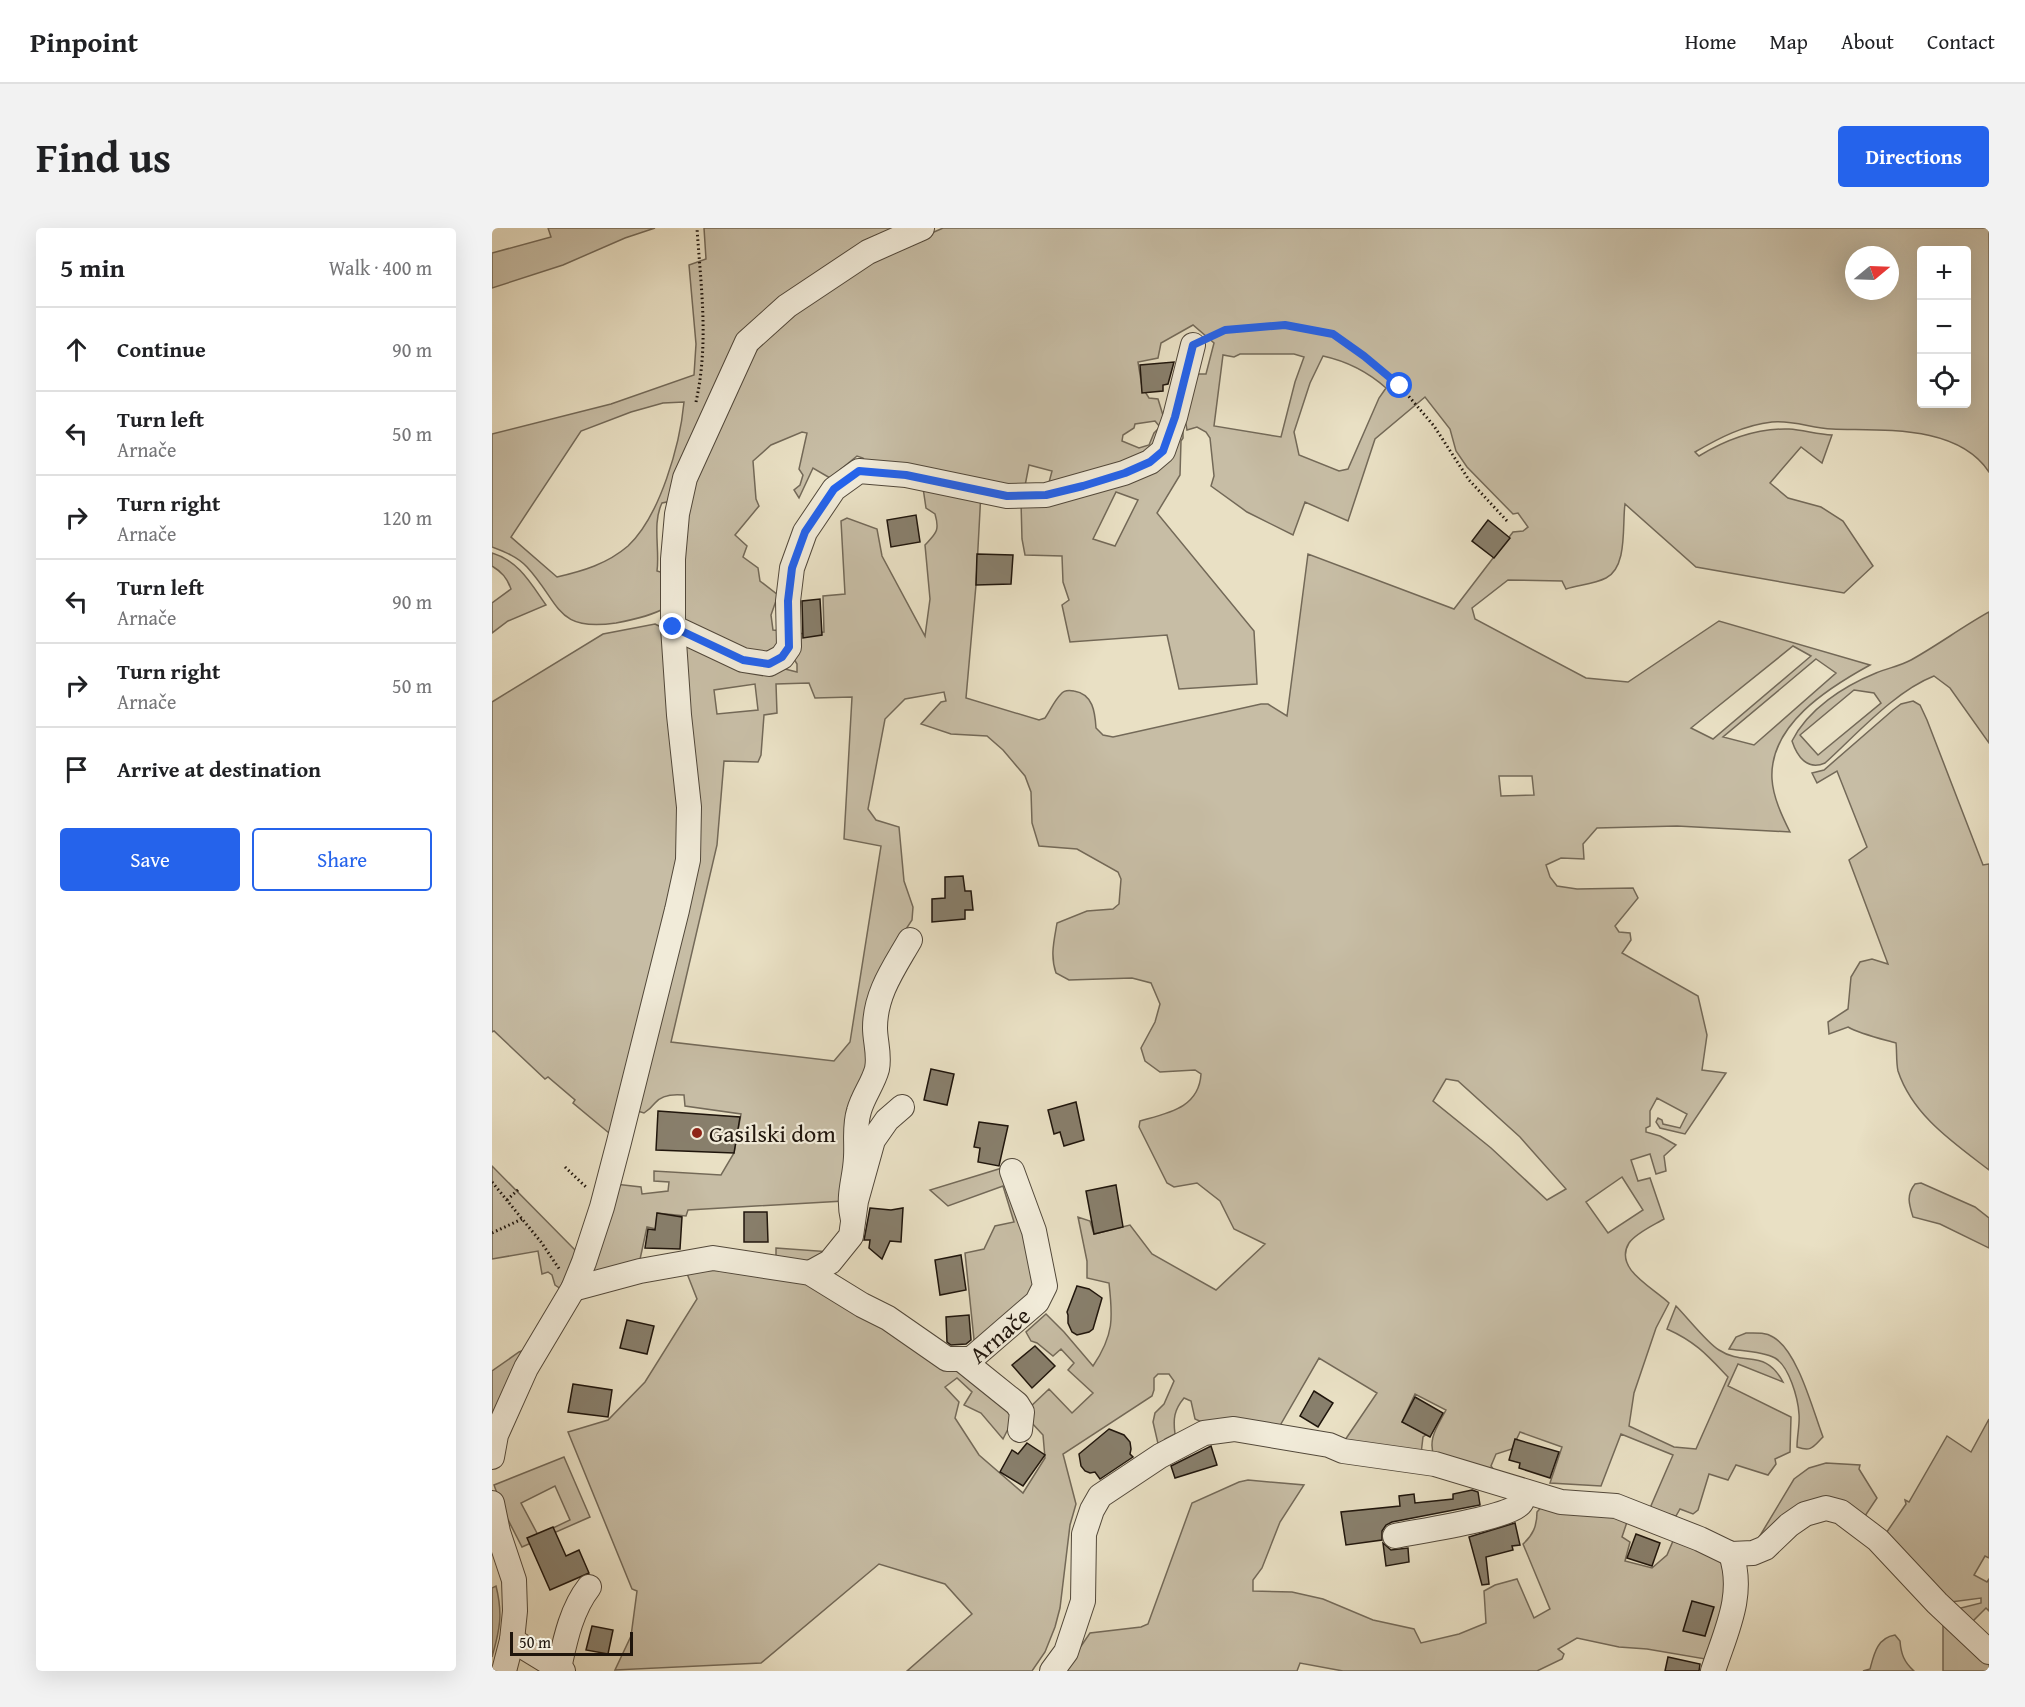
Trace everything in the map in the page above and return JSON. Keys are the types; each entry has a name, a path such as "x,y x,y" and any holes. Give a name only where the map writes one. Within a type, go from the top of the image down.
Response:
{"street":[{"path":"492,1457 496,1435 526,1368 573,1289 584,1262 602,1207 688,860 689,807 679,715 673,627 673,559 677,514 685,478 747,342 787,306 868,252 922,228"},
{"path":"673,627 743,660 769,664 782,657 789,647 788,601 792,568 805,532 834,489 859,471 906,475 1007,496 1046,495 1083,486 1150,462 1163,451 1171,433 1193,345"},
{"path":"853,1220 850,1192 856,1156 855,1126 859,1110 877,1068 875,1029 877,1004 891,971 910,940"},
{"path":"810,1273 830,1262 851,1236 856,1201 873,1140 887,1120 902,1107"},
{"name":"Arnače","path":"573,1289 640,1271 713,1258 810,1273 888,1318 947,1359 970,1359 1037,1302 1045,1286 1034,1231 1011,1171"},
{"path":"961,1359 1017,1404 1022,1412 1020,1430"},
{"path":"1052,1671 1066,1652 1083,1601 1084,1533 1100,1496 1160,1456 1204,1433 1234,1429 1329,1445 1343,1451 1435,1464 1561,1502 1616,1506 1700,1539 1731,1554 1753,1553 1765,1548 1789,1525 1805,1514 1826,1508 1841,1512 1878,1540 1989,1652"},
{"path":"1395,1536 1510,1511 1522,1503 1526,1492"},
{"path":"492,1506 514,1580 515,1611 512,1640 504,1671"},
{"path":"1713,1671 1737,1597 1737,1581 1731,1554"},
{"path":"512,1640 561,1670 573,1614 580,1598 589,1587"}],"path":[{"path":"696,405 702,377 705,338 697,228"},
{"path":"1193,345 1225,330 1245,328 1285,325 1333,334 1400,386 1434,426 1469,480 1508,522"},
{"path":"565,1167 588,1187 585,1191 602,1207"},
{"path":"492,1182 541,1242 573,1289"},
{"path":"507,1200 520,1188"},
{"path":"492,1233 522,1220"}],"shaded area":[{"path":"548,228 655,228 625,238 563,265 492,288 492,253 551,237"},
{"path":"704,228 898,228 781,301 672,501 662,503 657,519 657,571 667,574 665,608 616,623 596,625 581,623 561,612 523,563 492,547 492,434 611,404 694,375 696,344 689,265 706,259","holes":["684,402 673,459 650,517 628,546 612,558 557,577 511,537 581,431 631,412 663,403"]},
{"path":"943,228 1989,228 1989,472 1975,456 1958,445 1938,438 1917,433 1832,429 1787,422 1772,422 1742,429 1695,452 1699,456 1720,444 1765,430 1789,429 1832,435 1822,463 1801,447 1770,483 1788,498 1821,507 1843,521 1873,566 1844,593 1696,567 1625,504 1621,555 1613,573 1606,578 1566,589 1562,581 1508,580 1472,608 1475,619 1586,678 1628,682 1719,621 1870,665 1837,685 1804,710 1780,742 1774,760 1772,779 1778,806 1790,832 1677,826 1597,828 1583,844 1584,859 1561,858 1546,865 1550,877 1557,886 1577,889 1633,888 1638,898 1615,926 1619,932 1630,933 1631,940 1622,953 1698,996 1707,1035 1702,1070 1726,1073 1685,1134 1660,1128 1656,1122 1658,1118 1663,1124 1680,1128 1687,1114 1657,1098 1650,1111 1650,1126 1646,1128 1646,1132 1660,1136 1676,1145 1664,1156 1666,1171 1656,1174 1650,1154 1631,1160 1638,1181 1650,1178 1664,1219 1632,1239 1626,1252 1626,1261 1637,1277 1669,1303 1656,1328 1634,1393 1629,1426 1674,1447 1696,1449 1728,1377 1694,1344 1667,1329 1676,1306 1714,1347 1728,1355 1762,1361 1776,1372 1783,1382 1738,1364 1728,1386 1791,1417 1790,1452 1775,1459 1776,1464 1768,1475 1736,1465 1728,1480 1709,1474 1698,1510 1693,1514 1680,1509 1676,1516 1647,1515 1673,1455 1621,1434 1601,1486 1550,1483 1562,1447 1520,1432 1512,1449 1496,1454 1491,1466 1494,1470 1435,1461 1432,1440 1446,1410 1415,1394 1402,1422 1427,1434 1423,1437 1421,1454 1341,1446 1377,1393 1319,1358 1278,1429 1208,1425 1195,1419 1191,1401 1184,1398 1175,1415 1175,1434 1165,1439 1159,1448 1153,1422 1155,1413 1164,1404 1174,1381 1169,1374 1158,1374 1154,1378 1152,1396 1063,1454 1076,1504 1070,1525 1060,1608 1055,1627 1045,1652 1032,1671 907,1671 972,1614 945,1584 879,1564 761,1663 615,1670 631,1636 637,1591 632,1589 568,1432 608,1420 645,1382 697,1299 686,1271 730,1270 803,1275 961,1370 1017,1411 1003,1439 981,1413 964,1405 972,1392 957,1378 945,1387 959,1402 955,1418 979,1455 1023,1493 1045,1458 1043,1435 1031,1422 1027,1410 1049,1389 1072,1413 1093,1393 1068,1370 1074,1363 1061,1349 1053,1356 1031,1341 1026,1332 1046,1314 1093,1366 1105,1345 1110,1326 1109,1283 1087,1278 1087,1261 1078,1217 1090,1221 1094,1234 1130,1225 1152,1254 1216,1290 1265,1244 1234,1229 1220,1201 1197,1183 1174,1187 1167,1183 1139,1127 1140,1121 1171,1112 1188,1102 1195,1095 1201,1074 1195,1070 1160,1072 1145,1061 1141,1048 1155,1022 1160,1004 1151,983 1132,978 1069,980 1056,973 1053,954 1057,923 1087,911 1113,909 1119,904 1121,879 1118,872 1077,849 1039,846 1032,823 1031,792 1025,776 1003,750 987,736 951,734 921,724 941,702 946,701 944,692 905,699 885,719 868,809 876,820 899,827 904,881 913,907 912,920 906,929 873,1042 844,1201 688,1210 686,1216 657,1213 656,1229 647,1227 639,1264 589,1280 615,1184 641,1187 642,1194 668,1191 669,1182 654,1181 654,1171 721,1175 734,1153 741,1114 685,1106 684,1095 668,1095 661,1098 644,1113 634,1110 682,915 684,644 797,672 797,664 791,654 795,634 824,632 823,596 845,594 841,521 847,518 877,529 882,556 925,636 930,599 925,545 934,534 937,524 935,514 926,508 922,481 981,492 966,698 1039,720 1045,718 1062,693 1074,691 1085,696 1092,705 1096,728 1103,735 1113,737 1261,704 1268,704 1287,716 1308,554 1454,609 1513,532 1523,531 1528,527 1518,513 1513,514 1467,467 1456,451 1450,429 1425,397 1375,439 1348,521 1305,502 1293,535 1247,512 1211,486 1214,476 1210,438 1206,432 1197,427 1187,430 1183,406 1198,374 1206,374 1214,343 1193,325 1161,343 1158,358 1138,362 1142,387 1149,398 1158,399 1166,425 1155,453 1047,490 1052,471 1029,465 1024,491 864,460 857,456 830,478 813,468 799,498 794,490 800,485 803,475 799,469 807,433 802,432 771,445 753,461 756,499 759,506 735,535 747,546 743,557 758,568 760,581 778,595 771,615 773,630 783,631 772,657 680,628 680,553 693,476 752,357 767,335 817,292","holes":["1240,354 1294,354 1304,357 1281,437 1214,426 1223,355 1234,357","1323,356 1356,368 1386,388 1379,398 1348,469 1339,471 1299,455 1294,432 1310,383","1155,421 1160,427 1154,433 1149,445 1139,448 1122,441 1123,435 1134,428 1135,424","1793,646 1811,656 1713,739 1691,728","1816,659 1836,673 1754,745 1723,737","809,683 815,698 852,697 844,839 881,846 850,1042 834,1061 671,1042 717,845 724,761 758,762 761,755 764,715 777,713 776,684","755,684 758,710 717,714 714,690","1499,776 1532,776 1534,795 1501,796","1446,1079 1458,1081 1520,1137 1566,1189 1547,1200 1491,1148 1433,1101","1622,1177 1643,1210 1608,1233 1586,1202"]},
{"path":"1183,427 1180,475 1157,513 1254,631 1257,684 1179,689 1167,635 1070,642 1062,605 1069,600 1063,582 1062,556 1025,555 1021,502 1084,489","holes":["1116,492 1138,500 1115,546 1093,539"]},
{"path":"492,553 517,567 546,605 508,621 492,633 492,603 511,589 504,576 492,566"},
{"path":"1989,612 1989,743 1950,688 1934,676 1919,683 1891,703 1825,763 1808,764 1800,757 1792,741 1807,719 1828,700 1864,678 1911,660","holes":["1854,690 1874,693 1881,703 1818,755 1800,735"]},
{"path":"655,624 665,629 681,848 615,1138 573,1103 575,1100 548,1077 545,1079 494,1031 492,1032 492,702 603,634"},
{"path":"1913,701 1920,705 1927,720 1983,865 1989,864 1989,1170 1936,1127 1914,1102 1898,1071 1896,1043 1848,1027 1829,1034 1828,1022 1848,1009 1851,977 1860,962 1872,959 1888,964 1849,860 1867,847 1837,771 1817,783 1812,773 1824,770 1901,704"},
{"path":"492,1166 581,1256 561,1289 555,1285 552,1275 548,1272 542,1274 538,1251 492,1259"},
{"path":"1002,1168 1039,1286 975,1349 965,1253 984,1249 995,1226 1014,1222 1003,1186 948,1206 930,1190"},
{"path":"1921,1183 1975,1207 1989,1218 1989,1248 1940,1224 1913,1217 1909,1196 1915,1184"},
{"path":"776,1248 832,1252 808,1266 776,1260"},
{"path":"1746,1333 1770,1335 1782,1344 1790,1355 1804,1382 1823,1437 1812,1448 1797,1447 1799,1418 1797,1400 1792,1383 1780,1362 1764,1354 1729,1349 1736,1337"},
{"path":"529,1348 492,1419 492,1371 519,1352"},
{"path":"1989,1419 1989,1558 1985,1556 1974,1575 1987,1582 1989,1579 1989,1611 1986,1608 1967,1627 1957,1609 1981,1603 1981,1598 1951,1602 1882,1539 1906,1504 1905,1500 1909,1502 1947,1436 1971,1452"},
{"path":"564,1457 590,1517 522,1547 503,1510 494,1485","holes":["555,1486 570,1520 538,1535 521,1503"]},
{"path":"1826,1463 1860,1465 1859,1469 1877,1498 1861,1522 1844,1510 1752,1549 1794,1479 1809,1468"},
{"path":"1248,1480 1304,1485 1280,1522 1262,1568 1253,1580 1253,1591 1292,1592 1323,1599 1373,1620 1414,1629 1421,1643 1459,1634 1486,1623 1484,1591 1495,1585 1517,1579 1534,1618 1550,1609 1523,1544 1532,1534 1537,1512 1544,1504 1629,1516 1622,1537 1630,1542 1625,1561 1652,1568 1667,1555 1673,1541 1723,1559 1730,1570 1711,1660 1647,1649 1619,1647 1577,1638 1558,1649 1564,1654 1562,1659 1537,1671 1343,1671 1300,1663 1297,1671 1064,1671 1090,1633 1141,1627 1148,1624 1192,1503"},
{"path":"496,1586 500,1622 492,1657 492,1588"},
{"path":"1943,1611 1989,1663 1989,1671 1943,1671"},
{"path":"1895,1635 1900,1641 1905,1661 1914,1671 1863,1671 1870,1669 1880,1643"}],"building":[{"path":"1174,362 1168,384 1163,385 1163,391 1142,393 1140,365"},
{"path":"916,515 920,542 891,547 887,520"},
{"path":"1488,520 1510,538 1494,558 1472,541"},
{"path":"977,554 1013,555 1011,584 976,585"},
{"path":"820,599 822,635 803,638 802,601"},
{"path":"963,876 965,891 971,891 973,910 965,910 965,919 932,922 932,899 945,898 945,877"},
{"path":"931,1069 954,1074 947,1105 924,1100"},
{"path":"1076,1102 1084,1140 1064,1146 1060,1132 1054,1134 1048,1110"},
{"name":"Gasilski dom","path":"658,1111 740,1117 734,1153 656,1150"},
{"path":"979,1122 1008,1126 999,1166 978,1162 980,1148 974,1147"},
{"path":"1116,1185 1123,1227 1094,1234 1086,1191"},
{"path":"870,1208 891,1210 903,1208 901,1242 890,1241 882,1259 869,1248 870,1240 864,1240"},
{"path":"744,1212 767,1212 768,1242 744,1242"},
{"path":"657,1213 682,1217 680,1249 645,1248 648,1229 655,1230"},
{"path":"961,1255 966,1290 940,1295 935,1260"},
{"path":"1077,1286 1089,1289 1102,1298 1093,1329 1077,1335 1072,1332 1068,1323 1067,1312"},
{"path":"969,1315 971,1340 966,1344 951,1345 947,1342 946,1317"},
{"path":"627,1320 654,1326 647,1354 620,1348"},
{"path":"1035,1346 1055,1366 1032,1388 1012,1365"},
{"path":"573,1384 612,1390 608,1417 568,1412"},
{"path":"1314,1391 1333,1403 1318,1427 1300,1416"},
{"path":"1415,1397 1443,1413 1430,1437 1402,1422"},
{"path":"1109,1429 1124,1435 1130,1442 1130,1454 1133,1457 1100,1479 1095,1472 1085,1471 1081,1466 1079,1454"},
{"path":"1515,1439 1559,1452 1550,1478 1519,1468 1520,1463 1509,1460"},
{"path":"1027,1443 1045,1455 1023,1486 1000,1472 1012,1450 1018,1454"},
{"path":"1211,1446 1217,1465 1175,1478 1171,1466"},
{"path":"1472,1490 1478,1492 1480,1505 1392,1522 1382,1531 1382,1540 1346,1545 1341,1512 1400,1506 1399,1496 1414,1494 1415,1503 1453,1499 1453,1494"},
{"path":"1515,1523 1520,1545 1512,1546 1513,1550 1486,1557 1489,1584 1482,1585 1469,1537"},
{"path":"553,1527 566,1556 579,1550 589,1573 550,1590 527,1538"},
{"path":"1636,1534 1660,1543 1652,1566 1627,1558"},
{"path":"1383,1543 1391,1550 1408,1548 1409,1562 1386,1566"},
{"path":"1692,1601 1714,1607 1705,1636 1683,1631"},
{"path":"592,1626 613,1630 608,1654 586,1650"},
{"path":"1668,1657 1700,1664 1699,1671 1665,1671"}],"place":[{"name":"Gasilski dom","path":"697,1133"}],"route":[{"path":"673,627 743,660 769,664 782,657 789,647 788,601 792,568 805,532 834,489 859,471 906,475 1007,496 1046,495 1125,473 1150,462 1163,451 1171,433 1193,345 1225,330 1285,325 1333,334 1400,386"}]}
